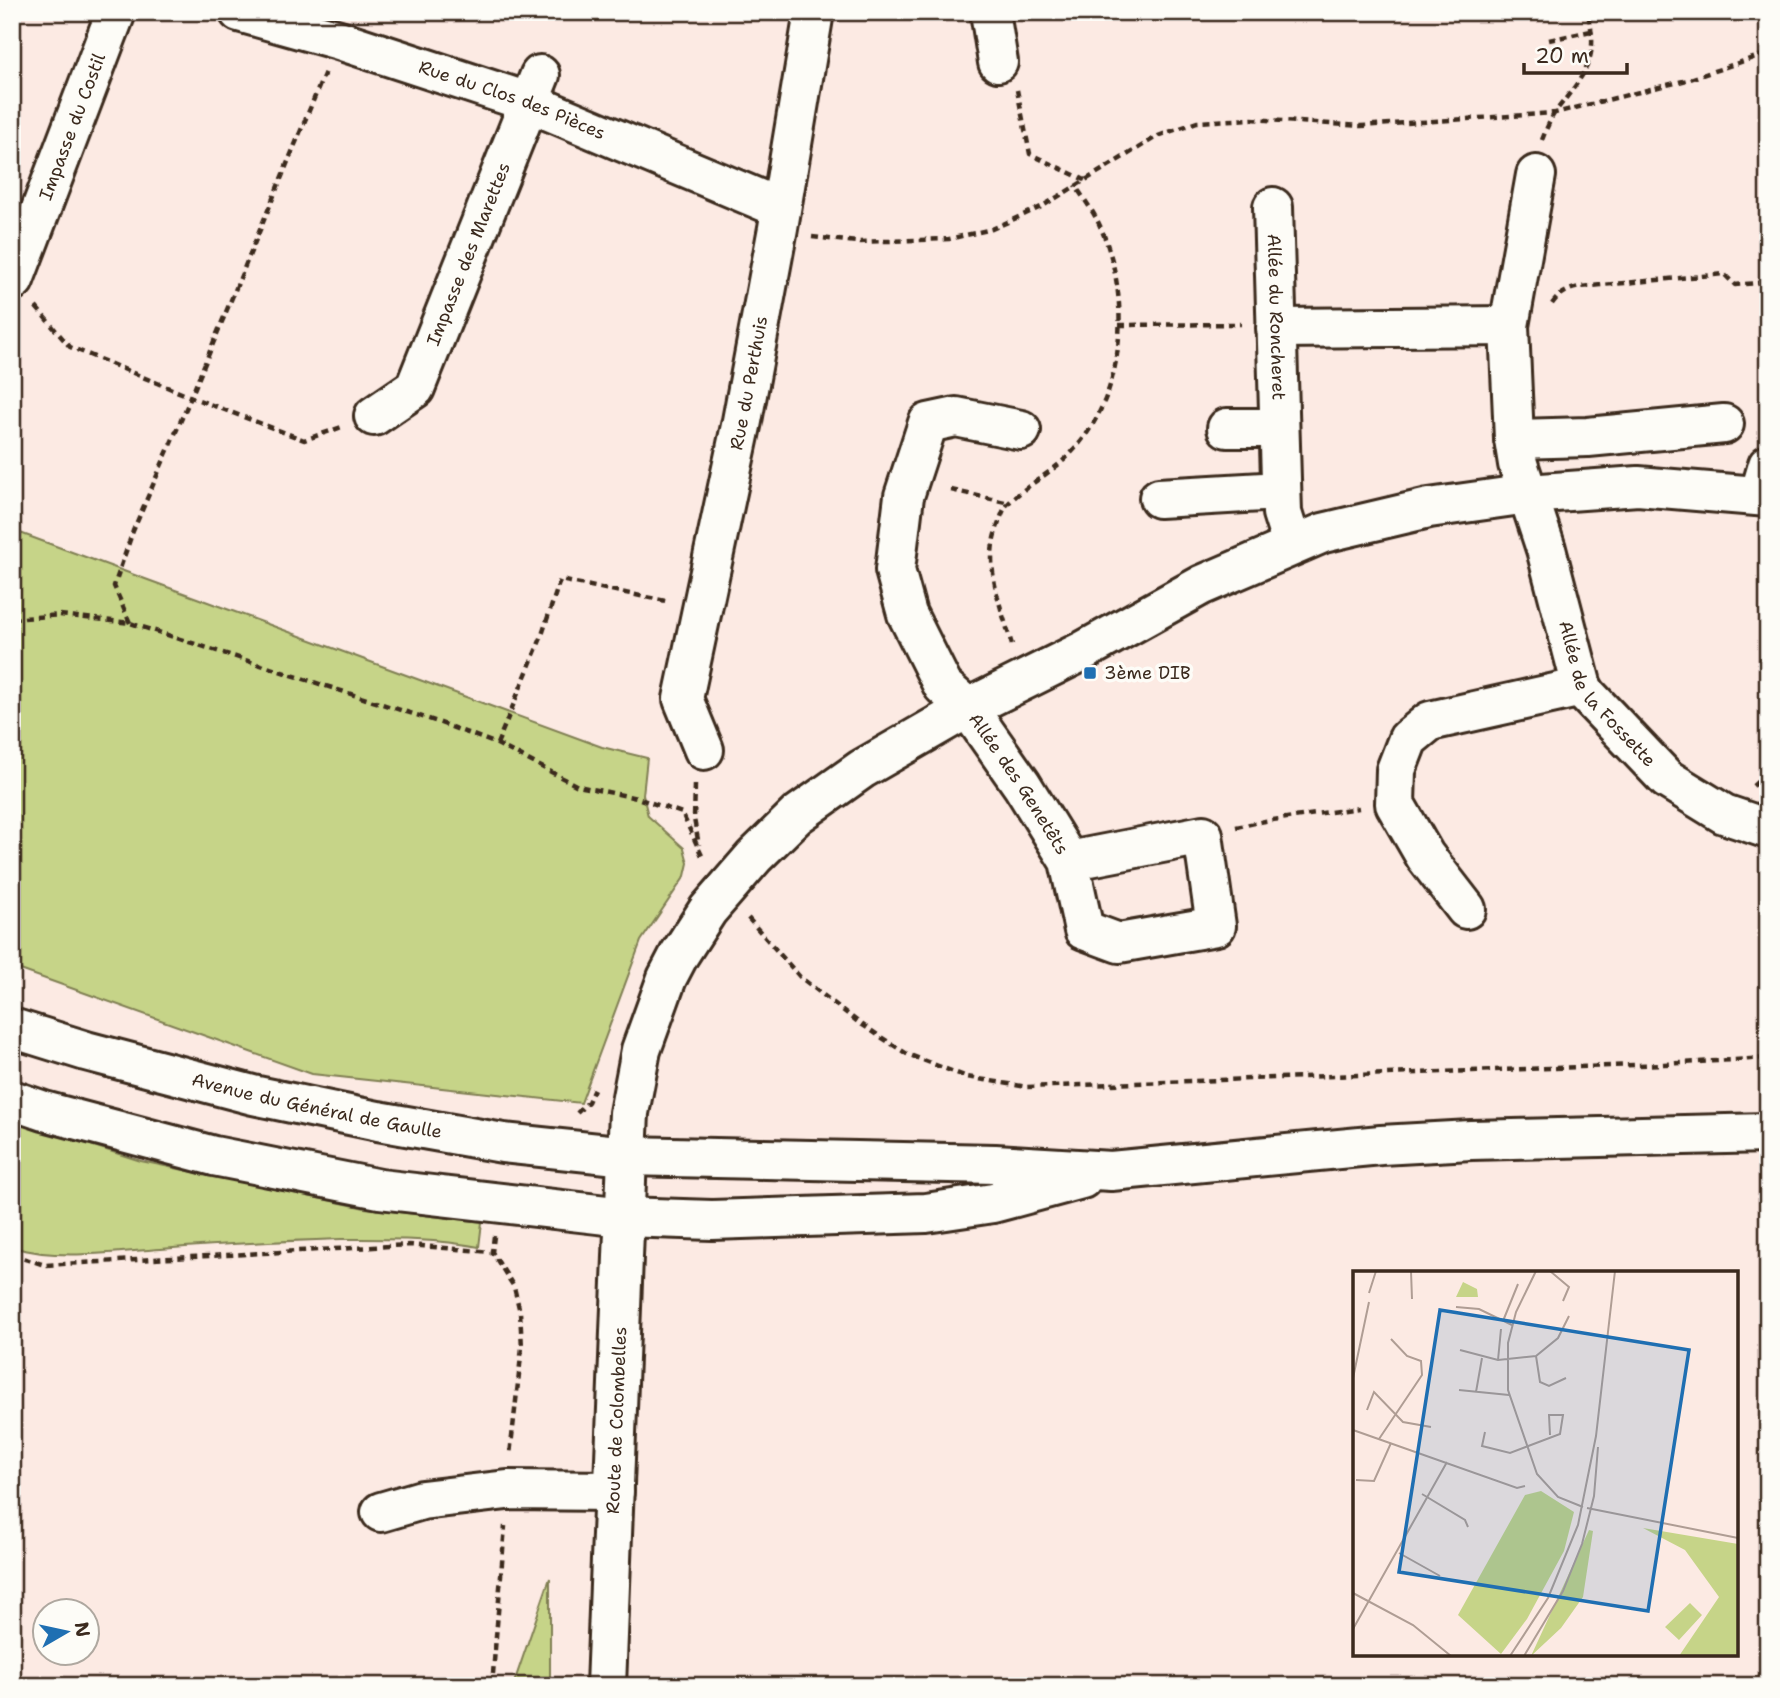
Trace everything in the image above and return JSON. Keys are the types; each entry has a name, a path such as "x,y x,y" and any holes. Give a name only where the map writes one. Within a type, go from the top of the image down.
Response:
{"street":[{"name":"Impasse du Costil","path":"13,280 116,12"},
{"name":"Rue du Clos des Pièces","path":"239,12 339,40 534,88 779,218"},
{"name":"Rue du Perthuis","path":"704,750 683,699 742,421 814,12"},
{"path":"990,12 998,62"},
{"name":"Impasse des Marettes","path":"374,416 415,387 534,88"},
{"name":"Allée de la Fossette","path":"1536,175 1509,326 1514,439 1518,464 1546,549 1582,687 1667,779 1724,814 1768,829"},
{"name":"Allée du Roncheret","path":"1273,207 1282,513 1287,532 1294,544"},
{"path":"1276,326 1509,326"},
{"name":"Allée des Genetêts","path":"1021,430 956,417 928,423 904,496 895,570 907,614 943,686 968,708 1069,861 1084,930 1119,943 1216,926 1203,835 1069,861"},
{"path":"1514,439 1588,437 1724,424"},
{"path":"1227,428 1279,428"},
{"name":"Route de Colombelles","path":"606,1686 629,1113 641,1050 667,978 708,910 754,857 797,815 862,769 968,708 1083,651 1202,585 1323,533 1429,508 1528,494 1638,486 1765,486"},
{"path":"1159,498 1281,491"},
{"path":"1466,909 1424,856 1395,804 1396,769 1402,751 1416,731 1430,721 1582,687"},
{"name":"Avenue du Général de Gaulle","path":"12,1028 138,1066 266,1098 503,1143 627,1156 995,1164 1111,1171"},
{"path":"12,1100 214,1156 380,1189 624,1217 712,1220 926,1213 993,1203 1111,1171 1381,1145 1471,1140 1768,1133"},
{"path":"381,1512 422,1500 507,1490 614,1491"}],"path":[{"path":"1555,113 1573,92 1590,61 1592,46 1587,12"},
{"path":"1549,40 1591,31"},
{"path":"130,623 114,586 133,531 339,40"},
{"path":"779,218 814,237 856,242 948,239 992,229 1041,207 1158,136 1197,122 1252,119 1361,126 1555,113 1687,80 1768,53"},
{"path":"998,62 1014,76 1030,154 1085,180"},
{"path":"1013,647 993,578 995,534 1006,506 1065,459 1084,438 1101,409 1112,379 1118,349 1119,325 1113,267 1100,225 1075,185"},
{"path":"1509,326 1540,323 1556,297 1569,289 1580,287 1724,274 1735,285 1768,282"},
{"path":"13,280 70,347 304,440 374,416"},
{"path":"1119,325 1276,326"},
{"path":"951,490 1010,503"},
{"path":"498,744 541,638 560,580 701,608"},
{"path":"12,619 60,615 130,623 438,722 498,744 578,786 637,798 682,813 706,863"},
{"path":"702,857 694,819 693,794 704,750"},
{"path":"1203,835 1265,821 1395,804"},
{"path":"746,916 800,977 858,1022 907,1054 967,1077 1027,1087 1768,1058"},
{"path":"12,1255 45,1265 409,1245 492,1252 513,1287 520,1312 522,1347 507,1490 492,1686"}],"green space":[{"path":"12,530 602,747 647,758 643,795 648,816 684,848 688,863 685,876 641,941 581,1103 312,1074 12,967"},
{"path":"12,1120 141,1161 365,1208 482,1222 479,1247 428,1241 359,1239 67,1255 12,1247"},
{"path":"550,1578 550,1686 513,1686"}],"place":[{"name":"3ème DIB","path":"1090,673"}]}
